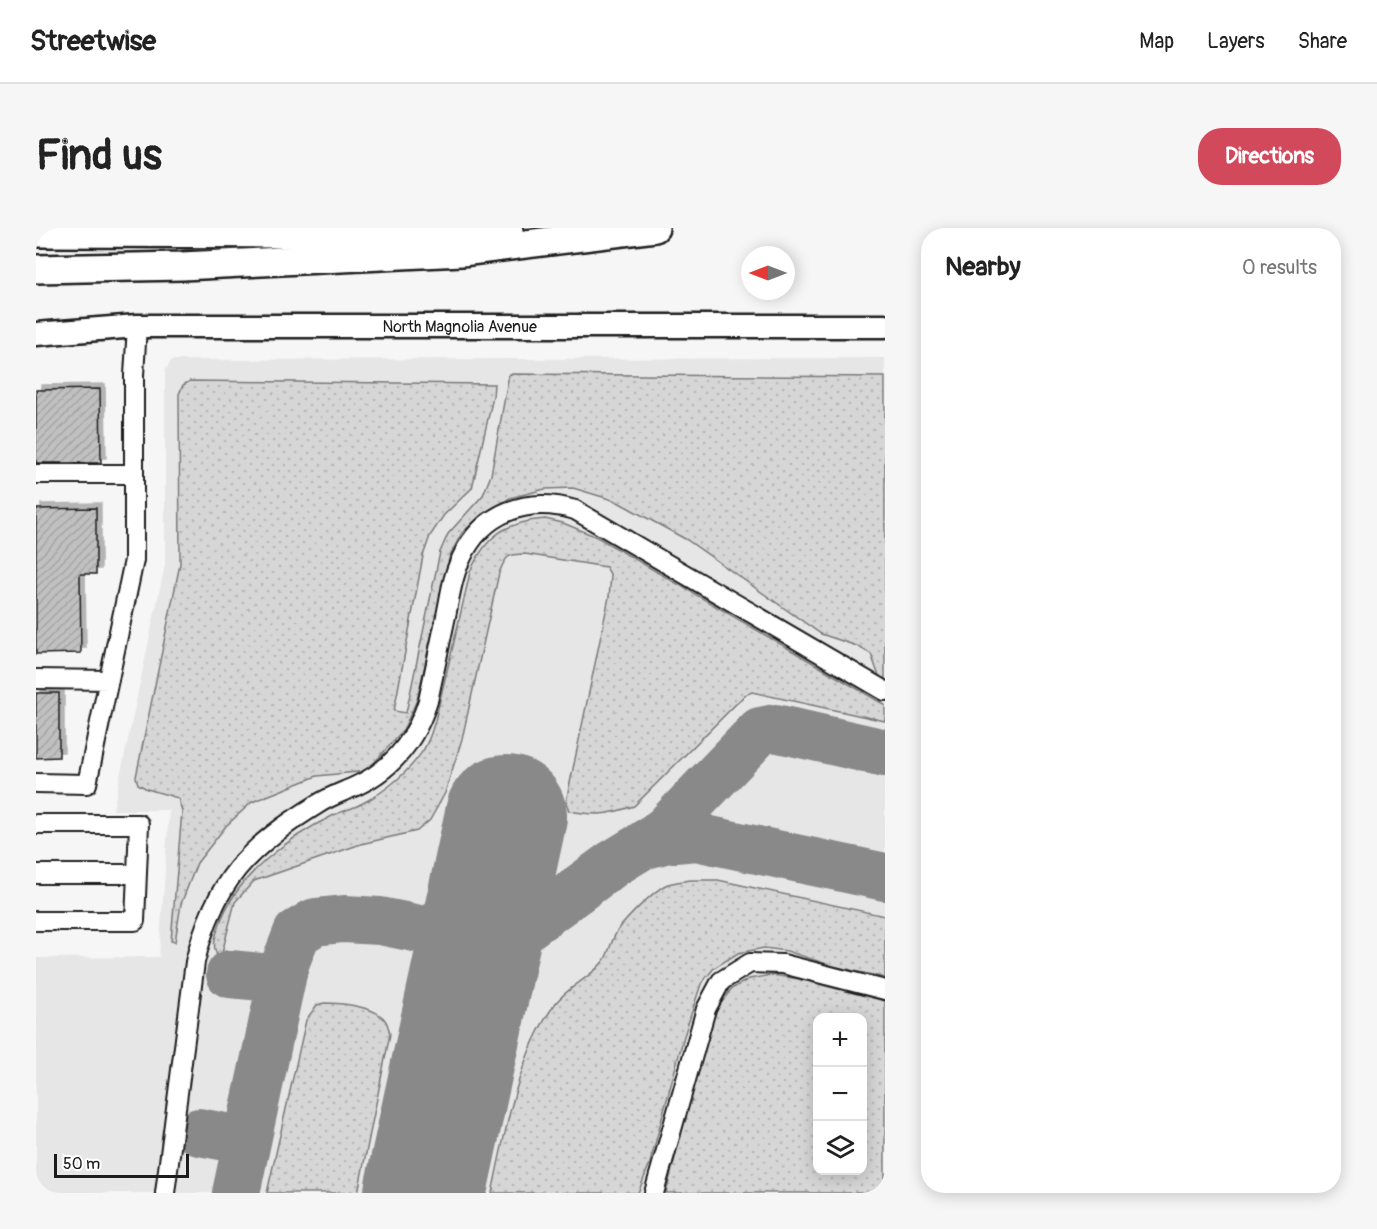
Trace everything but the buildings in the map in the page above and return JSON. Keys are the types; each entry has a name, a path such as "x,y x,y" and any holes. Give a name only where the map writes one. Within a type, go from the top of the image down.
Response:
{"highway":[{"path":"36,233 297,234 531,231 572,228"},
{"path":"36,269 182,266 462,252 655,228"}],"main road":[{"name":"North Magnolia Avenue","path":"36,334 137,326 885,326"}],"lane":[{"path":"36,783 87,784 134,560 134,375 137,326"},
{"path":"36,474 134,474"},
{"path":"165,1193 195,962 204,930 218,895 237,868 258,846 319,803 376,774 394,760 410,742 422,720 428,701 456,571 467,547 488,523 512,510 535,504 561,506 575,510 885,691"},
{"path":"36,679 109,680"},
{"path":"36,824 139,824 135,921 36,921"},
{"path":"36,874 137,874"},
{"path":"654,1193 706,1009 721,981 750,963 783,964 885,990"}],"shaded area":[{"path":"885,358 885,1193 36,1193 36,958 159,957 169,810 113,810 165,565 165,370 172,360"},
{"path":"509,374 885,377 885,682 880,679 871,654 857,646 821,634 687,540 616,501 573,488 545,489 510,498 482,514 462,533 450,555 417,700 403,730 367,771 317,776 252,802 226,826 197,863 181,904 175,942 171,941 182,811 178,798 147,789 138,784 136,777 180,564 179,394 183,385 190,381 494,384 472,488 444,515 430,536 423,556 394,711 406,713 440,552 448,534 483,495 491,475"},
{"path":"545,519 563,523 597,537 885,705 885,721 752,692 745,695 634,806 602,814 569,811 566,802 609,597 611,576 606,567 525,554 510,556 505,560 499,573 462,739 445,793 430,820 417,831 361,844 254,881 235,902 221,957 218,957 216,936 228,905 266,859 317,824 360,805 380,793 405,773 424,749 433,726 470,572 476,560 498,533 519,523"},
{"path":"691,880 718,880 885,916 885,978 833,966 787,951 764,948 738,953 714,968 701,984 684,1036 650,1163 638,1193 492,1193 514,1095 531,1046 542,1024 561,997 600,966 618,930 642,904 668,884"},
{"path":"772,975 799,979 885,1001 885,1193 666,1193 705,1038 718,1008 731,989 749,979"},
{"path":"324,1003 348,1005 374,1011 385,1020 390,1034 358,1193 267,1193 306,1020 317,1005"}],"taxiway":[{"path":"642,846 665,830 760,731 775,728 885,753"},
{"path":"473,966 614,863 642,846 664,840 696,837 885,877"},
{"path":"236,1193 285,964 297,933 315,922 344,919 380,921 479,941"},
{"path":"230,974 282,979"},
{"path":"199,1132 247,1141"}],"runway":[{"path":"425,1193 506,816"}]}
